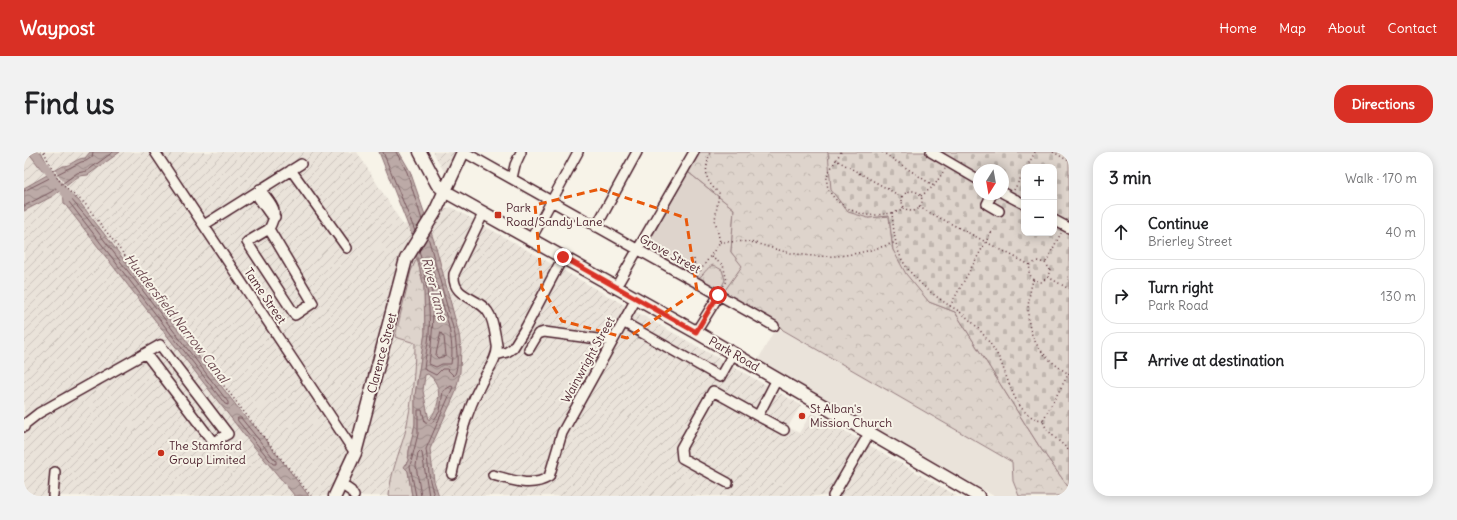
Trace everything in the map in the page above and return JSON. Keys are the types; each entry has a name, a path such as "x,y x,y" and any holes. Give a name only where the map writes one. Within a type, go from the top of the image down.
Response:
{"main road":[{"name":"Park Road","path":"420,152 437,184 446,192 696,332 978,496"},
{"name":"Clarence Street","path":"335,496 355,453 406,259 446,192 464,152"}],"street":[{"name":"Tame Street","path":"155,152 355,453"},
{"name":"Grove Street","path":"464,152 596,227 637,249 646,252 774,326"},
{"path":"512,178 515,165 522,152"},
{"path":"531,239 578,152"},
{"path":"596,227 637,152"},
{"path":"616,287 694,152"},
{"path":"931,152 973,177"},
{"path":"204,225 216,213 257,191 301,164"},
{"path":"291,170 347,248"},
{"path":"169,191 177,185"},
{"path":"257,191 269,213 275,217 269,229 247,242 295,314 313,303 269,229"},
{"path":"1009,196 1021,202"},
{"path":"989,200 987,204 999,211"},
{"path":"452,474 459,442 472,401 496,354 497,347 488,311 456,289 454,281 454,274 484,212"},
{"path":"1057,222 1067,227"},
{"path":"496,354 507,352 513,348 563,257"},
{"path":"696,332 718,295"},
{"name":"Wainwright Street","path":"492,475 520,482 540,483 549,477 562,433 636,299"},
{"path":"623,322 720,377 733,354"},
{"path":"529,349 538,334 544,332 612,341"},
{"path":"24,427 25,424 39,413 160,345 228,434 213,442 146,354"},
{"path":"758,416 777,379"},
{"path":"728,483 682,458 681,448 713,390 784,430"},
{"path":"833,496 870,432"},
{"path":"53,496 55,472"},
{"path":"341,484 351,491 354,496"}],"path":[{"path":"44,152 52,170 65,188 86,205 244,412 311,496"},
{"path":"694,259 696,274 699,274 720,242 715,220 719,193 709,184 706,175 710,152"},
{"path":"841,152 827,176 828,187 836,200 850,210 868,215 892,213 900,211 904,207"},
{"path":"882,152 934,186"},
{"path":"1028,164 1035,152"},
{"path":"1053,152 1069,161"},
{"path":"836,160 902,197 904,207 910,211 919,207 922,202 921,196 916,192 909,191 902,197"},
{"path":"921,196 934,186 949,164"},
{"path":"1009,192 1021,176"},
{"path":"919,207 1030,265"},
{"path":"892,213 896,242 905,265 935,296 950,306 963,312 980,330 998,357 1009,387 1027,414 1043,420"},
{"path":"1045,262 1067,227"},
{"path":"950,306 993,229"},
{"path":"720,242 750,242 772,249 798,254 832,257 855,254 896,242"},
{"path":"710,257 723,266 727,281 718,295"},
{"path":"1037,261 1045,262 1050,269 1048,277 1041,282 1033,280 1028,273 1030,265 1037,261"},
{"path":"1048,277 1069,289"},
{"path":"1033,280 1027,314 1031,333 1040,351 1069,374 1043,420 1047,431 1069,451"}],"highlighted area":[{"path":"600,189 686,218 697,291 627,338 562,321 542,288 535,205"}],"shaded area":[{"path":"24,152 357,152 403,225 451,207 801,405 788,427 799,433 812,412 957,496 24,496"},
{"path":"433,152 458,152 446,175"},
{"path":"775,329 783,330 1012,462 1013,481 1019,496 994,496 758,360"}],"green space":[{"path":"699,152 828,152 829,157 868,218 889,216 893,250 929,302 955,312 1039,446 1069,488 1069,496 1019,496 1013,481 1012,462 783,330 777,324 723,293 742,266 731,252 734,209 688,172"},
{"path":"828,152 1069,152 1069,488 1039,446 955,312 929,302 906,274 893,250 889,216 868,218 848,212 831,190"},
{"path":"688,172 734,209 731,252 743,266 723,293 646,247"},
{"path":"417,258 424,287 425,333 415,395 415,424 408,461 405,464 408,471 412,496 389,496 393,472 410,411 415,354 415,343 395,337 411,271"},
{"path":"713,265 722,270 725,280 720,290 698,278"}],"water":[{"path":"28,152 41,152 48,165 49,172 41,169"},
{"path":"90,152 120,152 88,175 79,176 53,196 24,211 24,188 63,166 85,158"},
{"name":"River Tame","path":"379,152 399,152 410,171 436,247 459,334 461,349 460,372 455,394 430,449 434,481 439,496 412,496 408,471 404,467 408,461 415,424 415,395 425,333 424,287 411,233","holes":["428,374 433,379 439,396 436,409 429,420 423,391 425,375"]},
{"path":"63,190 78,200 242,413 257,429 309,496 295,496 245,436 64,203"}],"pier":[{"path":"54,169 67,187 61,191 48,173"}],"waterway":[{"name":"Huddersfield Narrow Canal","path":"34,152 69,198"}],"place":[{"name":"Park Road/Sandy Lane","path":"498,215"},
{"name":"St Alban's Mission Church","path":"802,416"},
{"name":"The Stamford Group Limited","path":"161,453"}],"route":[{"path":"563,257 696,332 718,295"}]}
